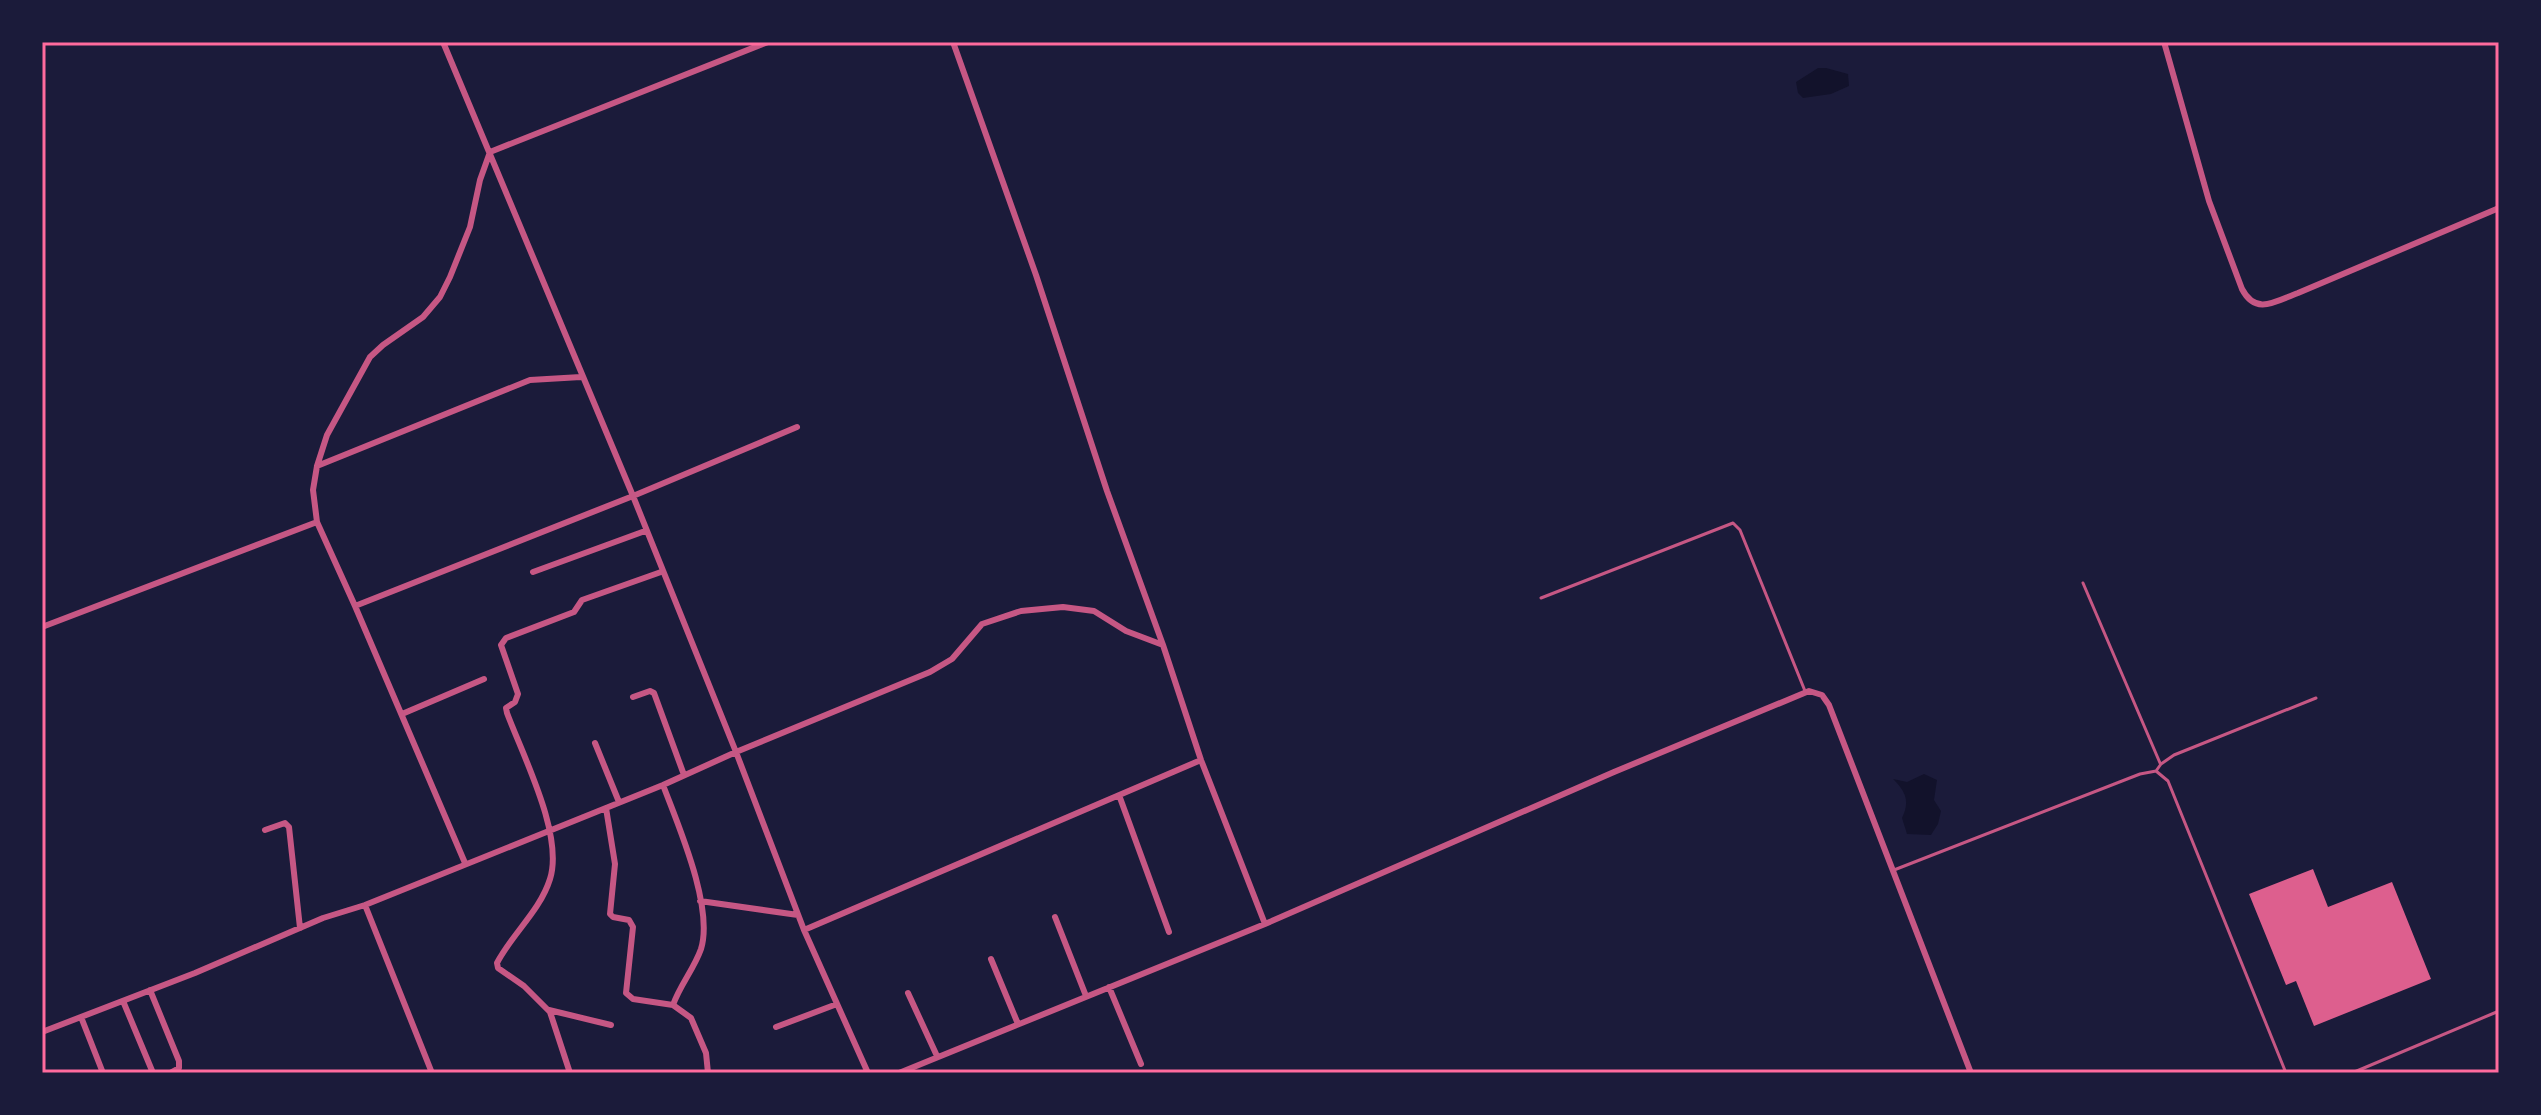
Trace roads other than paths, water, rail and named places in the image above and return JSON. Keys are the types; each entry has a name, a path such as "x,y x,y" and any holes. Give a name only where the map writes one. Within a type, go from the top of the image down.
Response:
{"street":[{"path":"443,42 633,496 804,930 868,1073"},
{"path":"490,152 768,42"},
{"path":"953,42 1201,760 1265,924"},
{"path":"2164,42 2217,225 2246,298 2254,303 2267,305 2298,293 2499,208"},
{"path":"465,863 317,522 313,490 327,435 370,357 423,317 440,297 461,253 490,152"},
{"path":"317,466 530,380 581,377"},
{"path":"355,606 797,427"},
{"path":"42,627 317,522"},
{"path":"533,572 645,531"},
{"path":"570,1073 553,1017 524,986 498,968 497,963 551,878 551,829 507,713 506,708 515,702 518,694 501,645 506,638 574,612 582,600 661,572"},
{"path":"42,1032 663,785 930,672 952,659 982,624 1006,614 1063,607 1094,611 1126,631 1163,645"},
{"path":"402,714 484,679"},
{"path":"633,697 650,691 654,693 684,775"},
{"path":"899,1073 1265,924 1809,691 1822,695 1829,705 1971,1073"},
{"path":"595,743 619,802"},
{"path":"804,930 1201,760"},
{"path":"663,785 689,858 700,901 702,945 673,1005"},
{"path":"1119,795 1169,932"},
{"path":"606,808 615,864 610,914 629,920 633,927 626,993 633,999 673,1005 691,1018 706,1053 708,1073"},
{"path":"265,830 281,823 289,827 300,928"},
{"path":"700,901 798,915"},
{"path":"365,905 432,1073"},
{"path":"1055,917 1086,996"},
{"path":"991,959 1018,1024"},
{"path":"1109,987 1141,1064"},
{"path":"150,990 179,1061 179,1068 170,1073"},
{"path":"908,993 937,1056"},
{"path":"123,1001 153,1073"},
{"path":"776,1027 837,1004"},
{"path":"547,1009 611,1025"},
{"path":"81,1017 103,1073"}],"lane":[{"path":"1541,598 1733,523 1740,530 1809,691"},
{"path":"2083,583 2161,764"},
{"path":"1894,870 2140,774 2156,771 2174,755 2316,698"},
{"path":"2156,771 2168,781 2286,1073"},
{"path":"2352,1073 2499,1011"}]}
